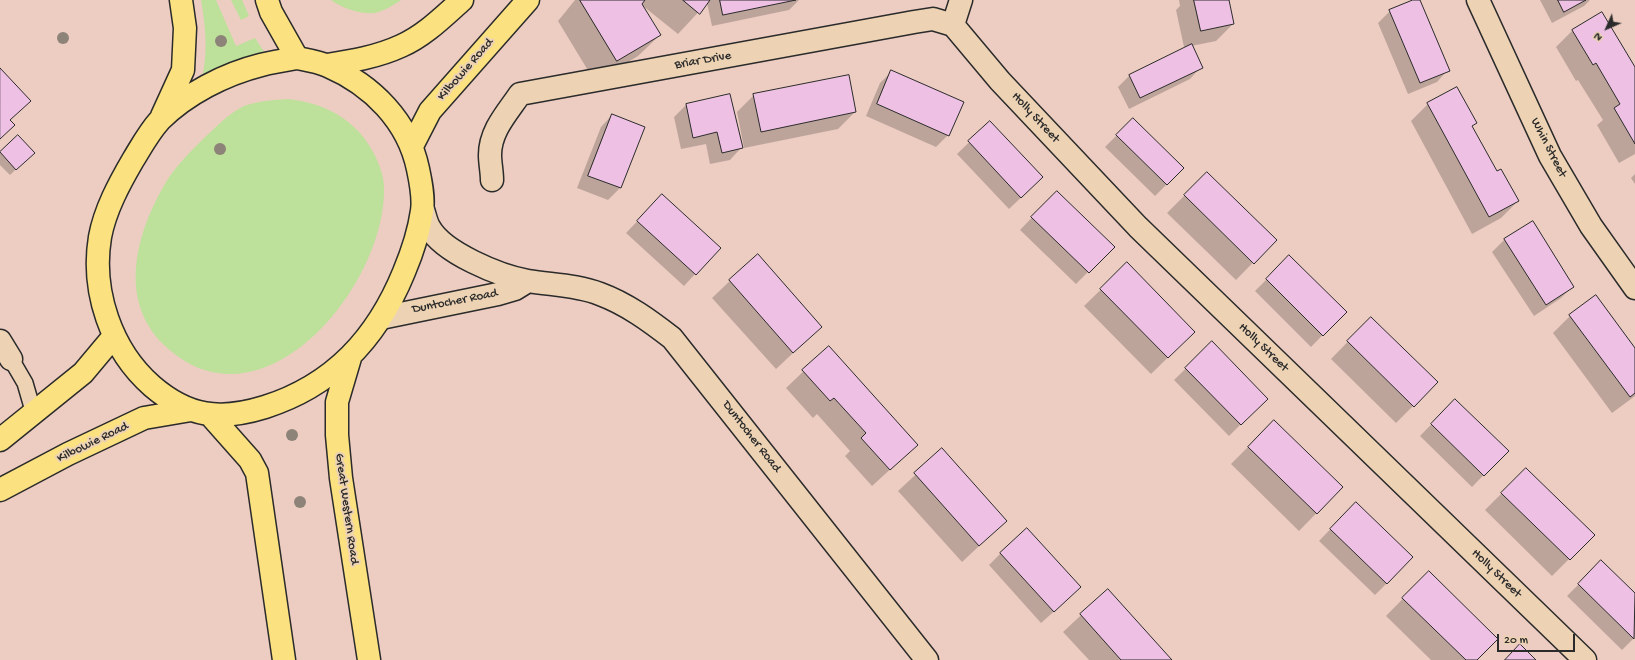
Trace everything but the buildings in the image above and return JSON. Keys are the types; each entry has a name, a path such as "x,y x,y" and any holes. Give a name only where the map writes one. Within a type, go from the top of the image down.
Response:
{"main road":[{"path":"159,121 181,103 204,88 231,74 260,65 297,58 327,65 361,85 376,96 398,122 412,146 420,178 423,210 409,258 397,288 381,318 366,339 350,358 316,385 290,398 255,410 211,416 191,410 158,391 131,365 114,336 105,312 100,287 98,262 100,237 117,187 144,142 159,121 183,70 185,28 181,0"},
{"path":"267,0 271,12 297,58"},
{"path":"327,65 374,56 402,46 430,28 462,0"},
{"name":"Kilbowie Road","path":"412,146 430,111 528,0"},
{"path":"0,440 83,374 114,336"},
{"name":"Great Western Road","path":"350,358 337,402 336,435 341,478 369,660"},
{"name":"Kilbowie Road","path":"0,490 68,454 144,418 191,410"},
{"path":"211,416 250,460 256,473 284,660"}],"street":[{"path":"953,25 961,0"},
{"name":"Whin Street","path":"1478,0 1550,156 1591,226 1635,288"},
{"name":"Briar Drive","path":"492,180 490,154 492,140 498,124 520,94 914,22 933,19 953,25"},
{"name":"Holly Street","path":"953,25 1000,81 1138,227 1585,660"},
{"name":"Duntocher Road","path":"423,210 429,227 438,238 451,248 478,264 528,281 560,284 600,294 638,312 672,338 927,660"},
{"name":"Duntocher Road","path":"381,318 498,294 515,289 528,281"},
{"path":"0,341 11,360"}],"lane":[{"path":"11,360 25,383 34,414"}],"green space":[{"path":"201,0 216,0 236,46 255,38 265,53 236,61 205,76 203,73 205,64 205,36"},
{"path":"231,0 242,0 249,16 241,20"},
{"path":"331,0 401,0 382,11 375,13 364,13 340,6"},
{"path":"272,100 298,100 327,109 345,119 360,133 373,152 382,173 384,188 379,227 364,268 341,306 311,339 276,362 239,374 200,369 163,344 149,326 140,306 136,285 136,264 140,243 147,222 166,182 183,159 203,139 222,121 244,106"}]}
